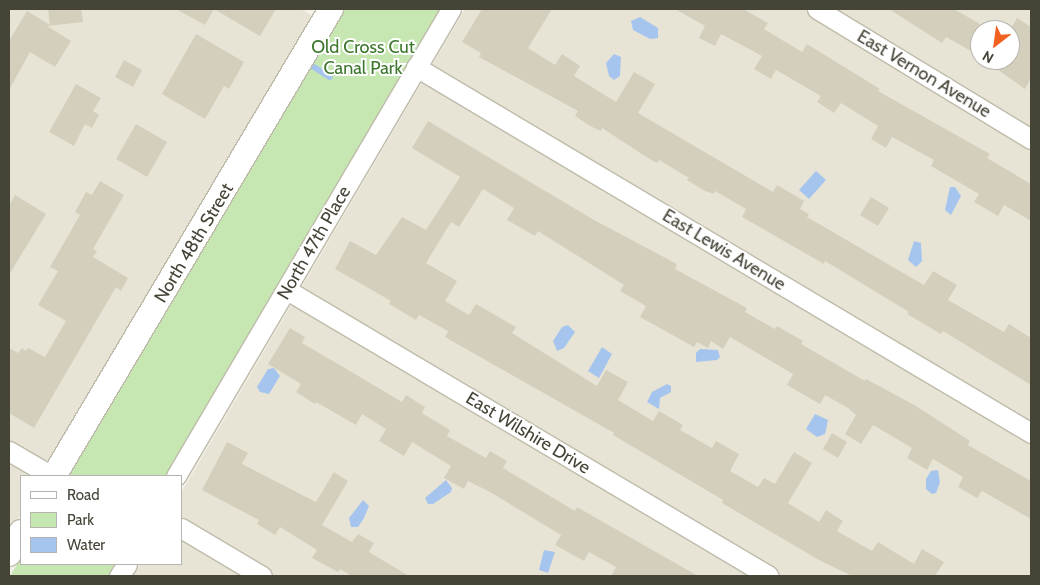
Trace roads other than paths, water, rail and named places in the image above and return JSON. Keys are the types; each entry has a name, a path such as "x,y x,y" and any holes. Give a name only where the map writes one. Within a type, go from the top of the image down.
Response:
{"street":[{"name":"North 48th Street","path":"54,475 331,9"},
{"name":"North 47th Place","path":"177,475 287,290 450,9"},
{"name":"East Vernon Avenue","path":"817,9 1031,138"},
{"name":"East Lewis Avenue","path":"416,67 1031,433"},
{"name":"East Wilshire Drive","path":"287,290 769,576"},
{"path":"9,451 51,475"},
{"path":"182,529 262,576"},
{"path":"9,554 20,534"},
{"path":"119,576 126,565"}],"water":[{"path":"640,17 658,28 658,38 650,39 633,30 631,21"},
{"path":"614,54 621,57 620,76 614,80 609,76 606,63"},
{"path":"816,171 826,180 809,199 799,190"},
{"path":"950,187 955,187 961,196 951,215 945,210"},
{"path":"914,241 921,243 922,261 916,267 908,260"},
{"path":"568,325 575,332 564,348 557,351 553,341 562,327"},
{"path":"602,347 612,354 599,378 588,371"},
{"path":"700,349 718,350 720,357 717,360 696,362 696,353"},
{"path":"274,368 280,376 269,394 260,392 257,387 268,369"},
{"path":"667,384 671,386 671,392 660,398 659,409 647,402 652,392"},
{"path":"815,414 828,420 825,434 817,437 806,429"},
{"path":"938,470 940,482 936,493 932,494 926,489 926,479 931,471"},
{"path":"446,480 452,488 451,492 433,504 428,504 425,498"},
{"path":"363,500 369,506 364,518 358,527 351,527 349,518"},
{"path":"544,550 555,552 548,573 539,570"}],"waterway":[{"path":"306,62 330,77"}],"park label":[{"name":"Old Cross Cut Canal Park","path":"363,58"}]}
